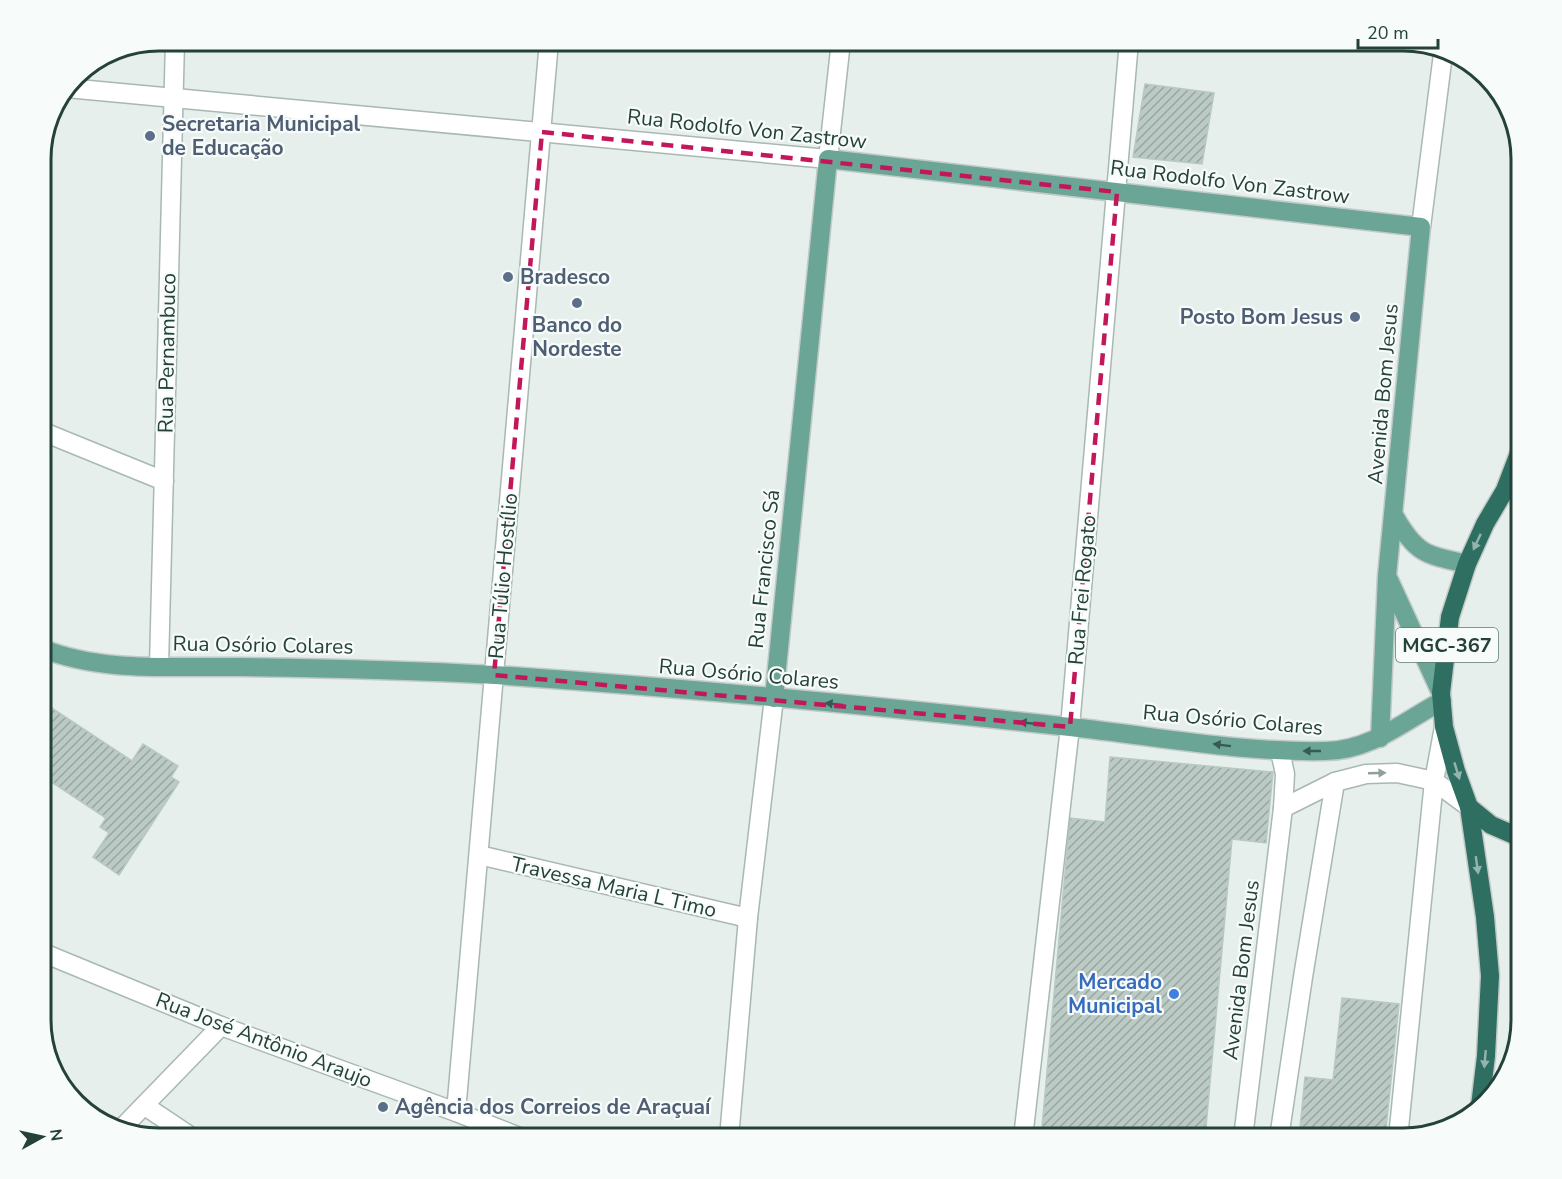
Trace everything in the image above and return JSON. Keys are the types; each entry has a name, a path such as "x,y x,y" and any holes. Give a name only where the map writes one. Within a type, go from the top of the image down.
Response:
{"highway":[{"name":"MGC-367","path":"1482,1093 1490,976 1485,917 1469,807 1444,728 1442,697 1450,617 1467,564 1485,524 1511,491"},
{"path":"1469,807 1491,825 1511,834"}],"main road":[{"name":"Rua Rodolfo Von Zastrow","path":"828,159 1421,226"},
{"name":"Rua Francisco Sá","path":"774,698 828,159"},
{"name":"Avenida Bom Jesus","path":"1380,738 1387,576 1395,516 1421,226"},
{"path":"1395,516 1408,539 1423,552 1467,564"},
{"path":"1387,576 1442,697"},
{"name":"Rua Osório Colares","path":"51,651 85,662 159,666 347,669 494,675 774,698 1070,727 1280,751 1331,752 1357,747 1380,738 1442,697"}],"street":[{"name":"Rua Pernambuco","path":"159,666 175,51"},
{"name":"Rua Túlio Hostílio","path":"456,1112 548,51"},
{"name":"Rua Francisco Sá","path":"828,159 840,51"},
{"name":"Rua Frei Rogato","path":"1024,1128 1070,727 1128,51"},
{"name":"Avenida Bom Jesus","path":"1421,226 1442,59"},
{"name":"Rua Rodolfo Von Zastrow","path":"77,89 828,159"},
{"path":"51,435 164,481"},
{"name":"Rua Francisco Sá","path":"730,1128 748,918 774,698"},
{"path":"1399,1128 1434,781 1444,728"},
{"name":"Avenida Bom Jesus","path":"1244,1128 1283,808 1285,774 1280,751"},
{"path":"1283,808 1335,782 1366,774 1397,773 1434,781 1469,807"},
{"path":"1280,1128 1335,782"},
{"name":"Travessa Maria L Timo","path":"479,855 748,918"},
{"name":"Rua José Antônio Araujo","path":"51,956 221,1026 497,1128"},
{"path":"127,1123 221,1026"},
{"path":"145,1106 178,1128"}],"highlighted area":[{"path":"542,132 1117,192 1070,727 494,675"}],"building":[{"path":"1145,84 1214,93 1202,164 1133,157"},
{"path":"51,708 132,761 143,744 178,766 171,777 179,782 119,875 93,857 109,833 100,827 106,818 51,782"},
{"path":"1110,757 1273,772 1266,843 1232,839 1206,1128 1042,1128 1070,818 1105,822"},
{"path":"1342,998 1399,1004 1386,1128 1300,1128 1305,1077 1333,1080"}],"place":[{"name":"Secretaria Municipal de Educação","path":"150,136"},
{"name":"Bradesco","path":"508,277"},
{"name":"Banco do Nordeste","path":"577,303"},
{"name":"Posto Bom Jesus","path":"1355,317"},
{"name":"Mercado Municipal","path":"1174,994"},
{"name":"Agência dos Correios de Araçuaí","path":"383,1107"}]}
